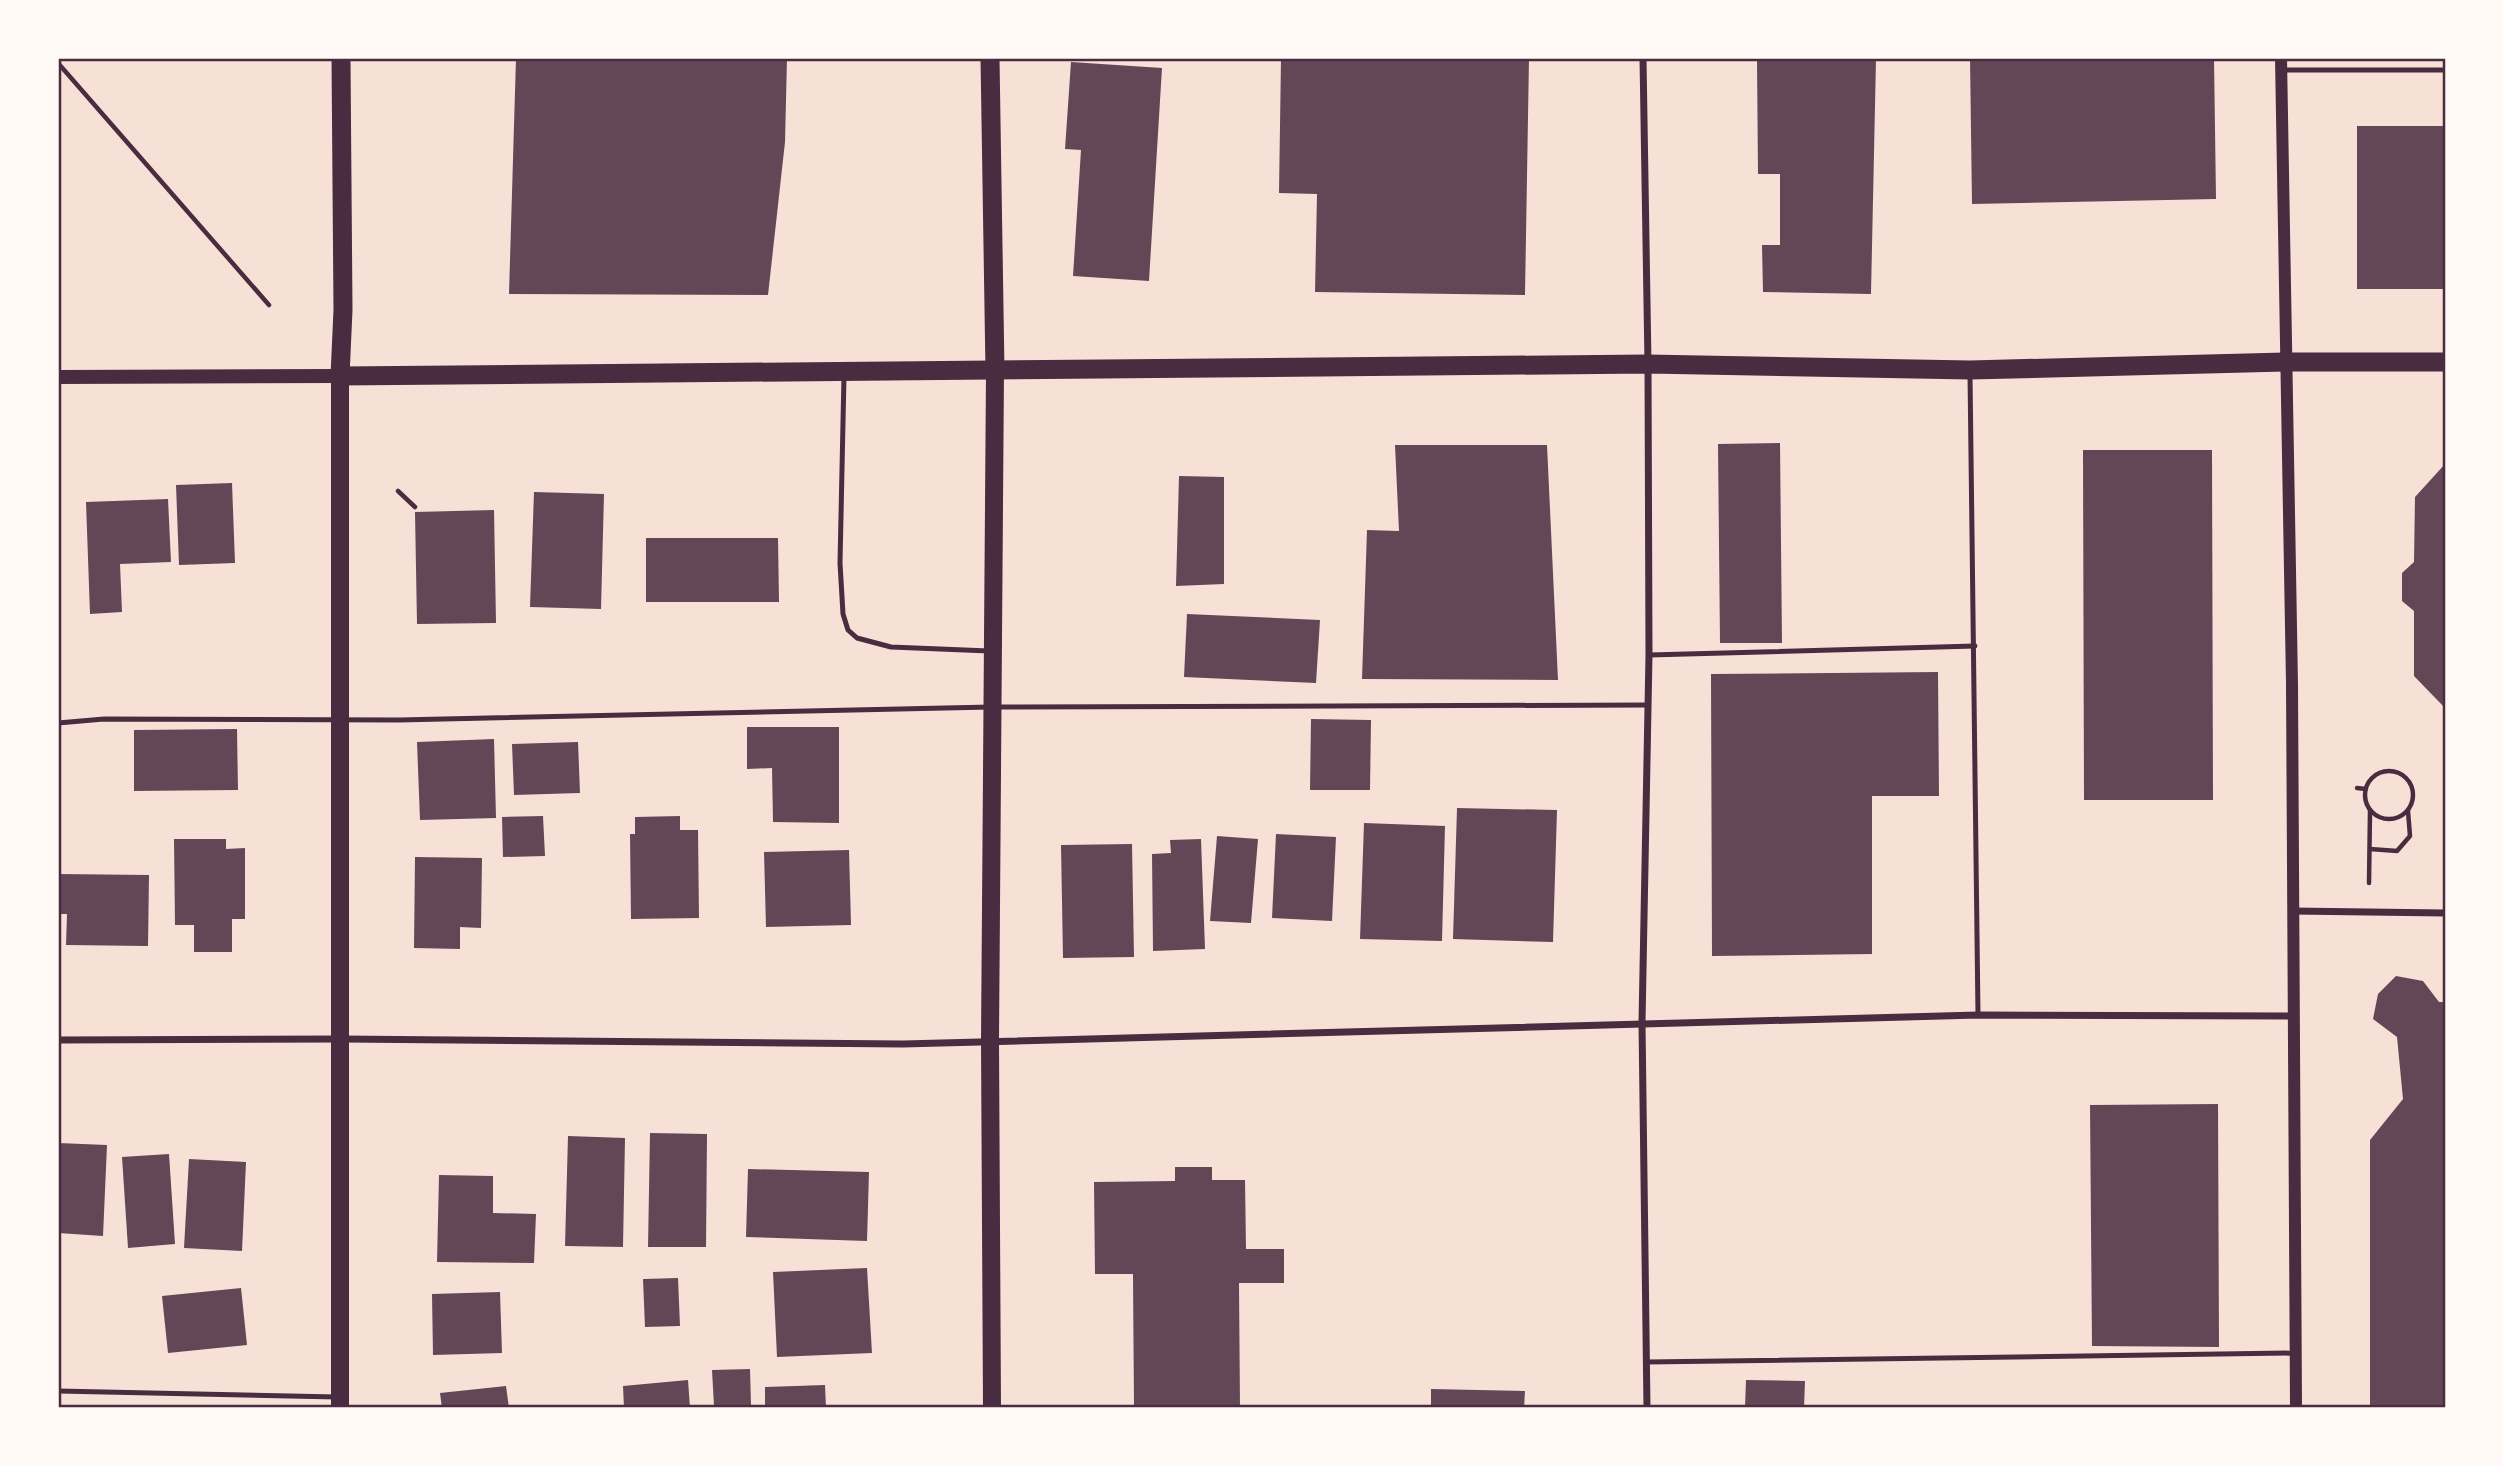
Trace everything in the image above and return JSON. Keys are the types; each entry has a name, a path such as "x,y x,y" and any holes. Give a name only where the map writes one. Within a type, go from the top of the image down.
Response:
{"highway":[{"path":"341,58 343,310 340,376 1648,363 1970,370 2285,362 2445,362"},
{"path":"990,58 995,371"}],"main road":[{"path":"992,1408 990,1041 995,371"},
{"path":"58,377 340,376 340,1403"}],"street":[{"path":"1643,58 1649,655 1642,1023 1647,1408"},
{"path":"2281,64 2292,684 2291,911 2296,1408"},
{"path":"2291,911 2445,913"},
{"path":"58,1040 342,1038 903,1044 1978,1015 2294,1016"}],"lane":[{"path":"2281,64 2445,70"},
{"path":"1970,370 1978,1015"},
{"path":"844,372 840,563 843,614 848,630 858,638 891,647 992,651"},
{"path":"1649,655 1975,646"},
{"path":"58,723 104,719 342,719 991,707 1648,705"},
{"path":"1647,1362 2296,1353"},
{"path":"58,1391 340,1403"}],"path":[{"path":"58,63 269,305"},
{"path":"398,491 415,507"},
{"path":"2369,883 2370,810 2365,797 2366,789 2380,772 2402,774 2414,794 2408,810 2410,836 2397,851 2370,849"},
{"path":"2357,788 2366,789"},
{"path":"2370,810 2386,819 2395,819 2408,810"}],"building":[{"path":"516,58 787,58 785,142 768,295 509,294"},
{"path":"1281,58 1529,58 1525,295 1315,292 1317,194 1279,193"},
{"path":"1970,58 2214,58 2216,199 1972,204"},
{"path":"1876,59 1871,294 1763,292 1762,245 1780,245 1780,174 1758,174 1757,61"},
{"path":"1071,62 1162,68 1149,281 1073,276 1081,150 1065,149"},
{"path":"2357,126 2445,126 2445,289 2357,289"},
{"path":"1780,443 1782,643 1720,643 1718,444"},
{"path":"1395,445 1547,445 1558,680 1362,679 1367,530 1399,531"},
{"path":"2083,450 2212,450 2213,800 2084,800"},
{"path":"2445,464 2445,708 2414,676 2414,611 2402,601 2402,573 2414,562 2415,497"},
{"path":"1179,476 1224,477 1224,584 1176,586"},
{"path":"232,483 235,563 179,565 176,485"},
{"path":"534,492 604,494 601,609 530,607"},
{"path":"168,499 171,562 120,564 122,612 90,614 86,502"},
{"path":"494,510 496,623 417,624 415,512"},
{"path":"646,538 778,538 779,602 646,602"},
{"path":"1187,614 1320,620 1316,683 1184,677"},
{"path":"1938,672 1939,796 1872,796 1872,954 1712,956 1711,674"},
{"path":"1311,719 1371,720 1370,790 1310,790"},
{"path":"747,727 839,727 839,823 773,822 772,768 747,769"},
{"path":"237,729 238,790 134,791 134,730"},
{"path":"494,739 496,818 420,820 417,742"},
{"path":"578,742 580,793 514,795 512,744"},
{"path":"1457,808 1557,810 1553,942 1453,939"},
{"path":"543,816 545,856 503,857 502,817"},
{"path":"680,816 680,830 698,830 699,918 631,919 630,834 635,834 635,817"},
{"path":"1364,823 1445,826 1442,941 1360,939"},
{"path":"1276,834 1336,837 1332,921 1272,918"},
{"path":"1217,836 1258,839 1251,923 1210,921"},
{"path":"174,839 226,839 226,849 245,848 245,919 232,919 232,952 194,952 194,925 175,925"},
{"path":"1201,839 1205,949 1153,951 1152,854 1171,853 1170,840"},
{"path":"1132,844 1134,957 1063,958 1061,845"},
{"path":"849,850 851,925 766,927 764,852"},
{"path":"415,857 482,858 481,928 460,927 460,949 414,948"},
{"path":"58,874 149,875 148,946 66,945 67,914 58,914"},
{"path":"2396,976 2423,981 2439,1002 2445,1002 2445,1408 2370,1408 2370,1140 2403,1099 2397,1037 2373,1019 2378,994"},
{"path":"2218,1104 2219,1347 2092,1346 2090,1105"},
{"path":"650,1133 707,1134 706,1247 648,1247"},
{"path":"568,1136 625,1138 623,1247 565,1246"},
{"path":"58,1143 107,1145 103,1236 58,1233"},
{"path":"169,1154 175,1244 128,1248 122,1157"},
{"path":"189,1159 246,1162 242,1251 184,1248"},
{"path":"1175,1167 1212,1167 1212,1180 1245,1180 1246,1249 1284,1249 1284,1283 1239,1283 1240,1408 1134,1408 1133,1274 1095,1274 1094,1182 1175,1181"},
{"path":"748,1169 869,1172 867,1241 746,1237"},
{"path":"439,1175 493,1176 493,1213 536,1214 534,1263 437,1262"},
{"path":"867,1268 872,1353 777,1357 773,1272"},
{"path":"678,1278 680,1326 645,1327 643,1279"},
{"path":"241,1288 247,1345 168,1353 162,1296"},
{"path":"500,1292 502,1353 433,1355 432,1294"},
{"path":"750,1369 751,1405 714,1406 712,1370"},
{"path":"688,1380 690,1408 624,1408 623,1386"},
{"path":"1746,1380 1805,1381 1804,1408 1745,1408"},
{"path":"825,1385 826,1408 765,1408 765,1387"},
{"path":"506,1386 509,1408 442,1408 440,1393"},
{"path":"1431,1389 1525,1391 1524,1408 1431,1408"}]}
